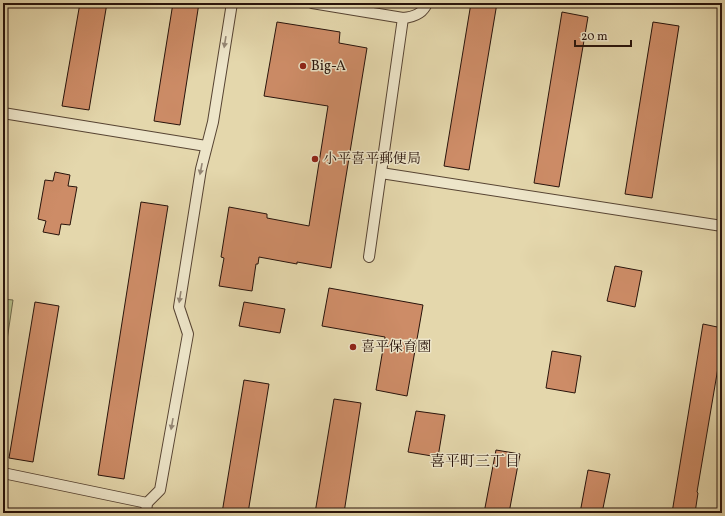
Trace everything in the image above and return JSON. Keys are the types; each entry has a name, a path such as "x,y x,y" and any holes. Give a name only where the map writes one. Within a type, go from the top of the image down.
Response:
{"lane":[{"path":"3,474 146,508 160,490 188,334 179,307 206,146 213,122 232,3"},
{"path":"312,3 403,18 412,17 420,13 427,3"},
{"path":"369,257 403,18"},
{"path":"3,113 206,146"},
{"path":"381,173 722,226"}],"green space":[{"path":"3,299 13,300 3,367"}],"building":[{"path":"80,3 107,3 89,110 62,106"},
{"path":"173,3 199,3 180,125 154,121"},
{"path":"471,3 497,3 469,170 444,166"},
{"path":"562,12 588,17 559,187 534,183"},
{"path":"277,22 340,32 339,43 367,48 331,268 259,257 258,264 256,264 252,291 219,286 224,258 221,257 229,207 267,214 267,218 309,226 328,106 264,96"},
{"path":"653,22 679,26 652,198 625,194"},
{"path":"55,172 70,175 68,186 77,187 70,225 61,224 59,235 43,232 46,221 38,219 45,180 53,181"},
{"path":"141,202 168,206 124,479 98,475"},
{"path":"615,266 642,271 635,307 607,301"},
{"path":"329,288 423,305 407,396 376,390 385,337 322,326"},
{"path":"35,302 59,306 33,462 9,458"},
{"path":"244,302 285,309 280,333 239,326"},
{"path":"703,324 722,328 722,344 697,492 695,513 672,513"},
{"path":"552,351 581,356 575,393 546,388"},
{"path":"244,380 269,384 248,513 222,513"},
{"path":"334,399 361,403 344,513 315,513"},
{"path":"416,411 445,415 438,457 408,452"},
{"path":"496,450 520,454 509,513 484,513"},
{"path":"588,470 610,474 602,513 580,513"}],"place":[{"name":"Big-A","path":"303,66"},
{"name":"小平喜平郵便局","path":"315,159"},
{"name":"喜平保育園","path":"353,347"}],"district":[{"name":"喜平町三丁目","path":"475,462"}]}
